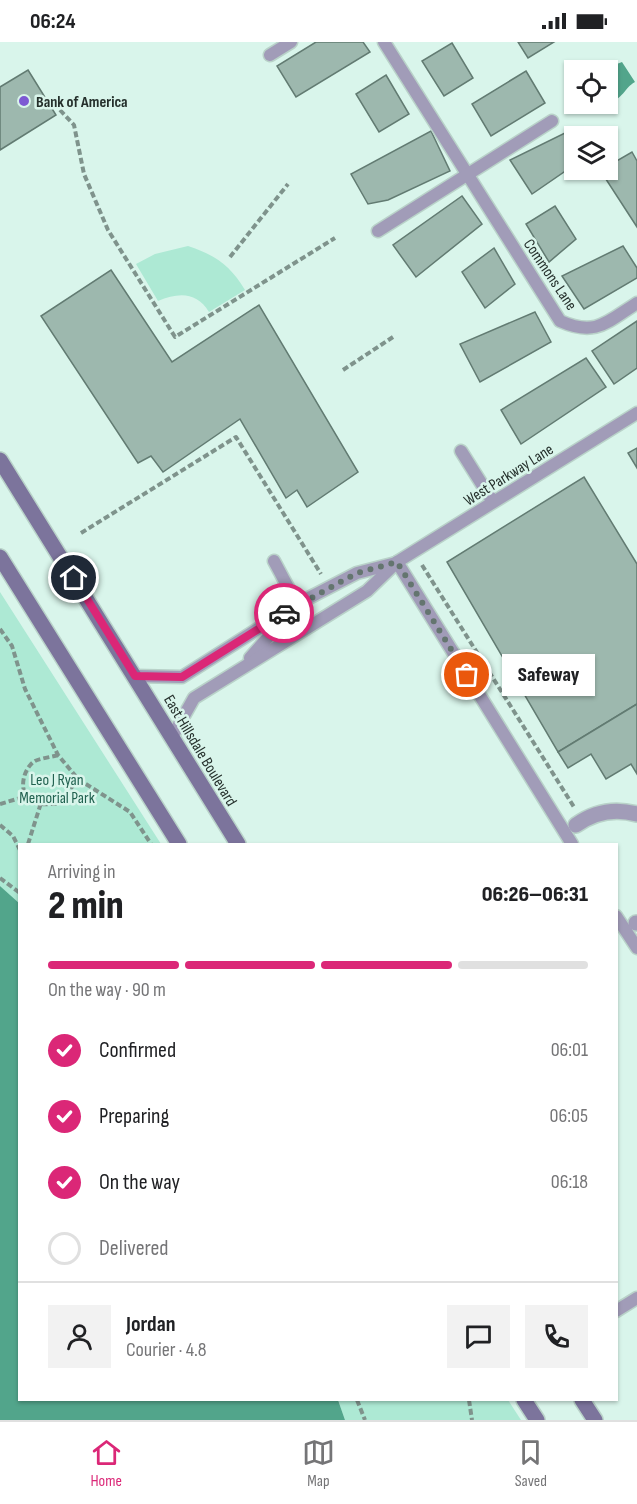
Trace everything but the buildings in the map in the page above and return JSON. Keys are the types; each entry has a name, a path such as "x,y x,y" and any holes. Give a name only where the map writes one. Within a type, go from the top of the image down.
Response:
{"main road":[{"name":"East Hillsdale Boulevard","path":"0,460 237,843"},
{"path":"0,557 178,843"},
{"path":"525,1401 537,1420"},
{"path":"583,1401 595,1420"}],"street":[{"path":"579,823 591,815 622,810 637,814"}],"lane":[{"path":"270,55 291,42"},
{"name":"Commons Lane","path":"384,42 560,321 579,330 599,327 637,303"},
{"path":"378,231 552,121"},
{"name":"West Parkway Lane","path":"172,737 194,698 367,591 397,562 637,413"},
{"path":"461,451 493,502"},
{"path":"240,669 297,604 273,561"},
{"path":"397,562 571,843"},
{"name":"West Parkway Lane","path":"135,676 182,677 297,604 357,573 397,562"},
{"path":"618,919 637,948"},
{"path":"618,1310 637,1298"}],"path":[{"path":"60,110 74,125 84,174 108,230 176,337 334,238"},
{"path":"230,257 288,184"},
{"path":"343,370 393,337"},
{"path":"81,533 236,437 321,573"},
{"path":"424,569 579,823"},
{"path":"0,629 12,646 25,689 58,755 78,779 130,812 150,843"},
{"path":"58,755 35,761 25,772 24,787 27,796 32,801 41,803 60,803 78,779"},
{"path":"0,804 27,796"},
{"path":"28,843 41,803"},
{"path":"0,825 13,836 18,846"},
{"path":"0,878 18,892"},
{"path":"357,1401 364,1420"},
{"path":"469,1401 472,1420"}],"green space":[{"path":"188,246 221,262 234,274 245,290 209,312 193,297 180,295 158,301 136,264 155,254"},
{"name":"Leo J Ryan Memorial Park","path":"0,592 160,843 18,843 18,903 0,886"},
{"path":"338,1401 509,1401 521,1420 345,1420"}],"shaded area":[{"path":"622,62 635,82 618,98 618,63"},
{"path":"0,886 18,902 18,1401 338,1401 345,1420 0,1420"}],"way so far":[{"path":"284,613 357,573 397,562 467,675"}],"place":[{"name":"Bank of America","path":"24,101"},
{"name":"Safeway","path":"467,675"}],"route":[{"path":"74,578 135,676 182,677 284,613"}]}
